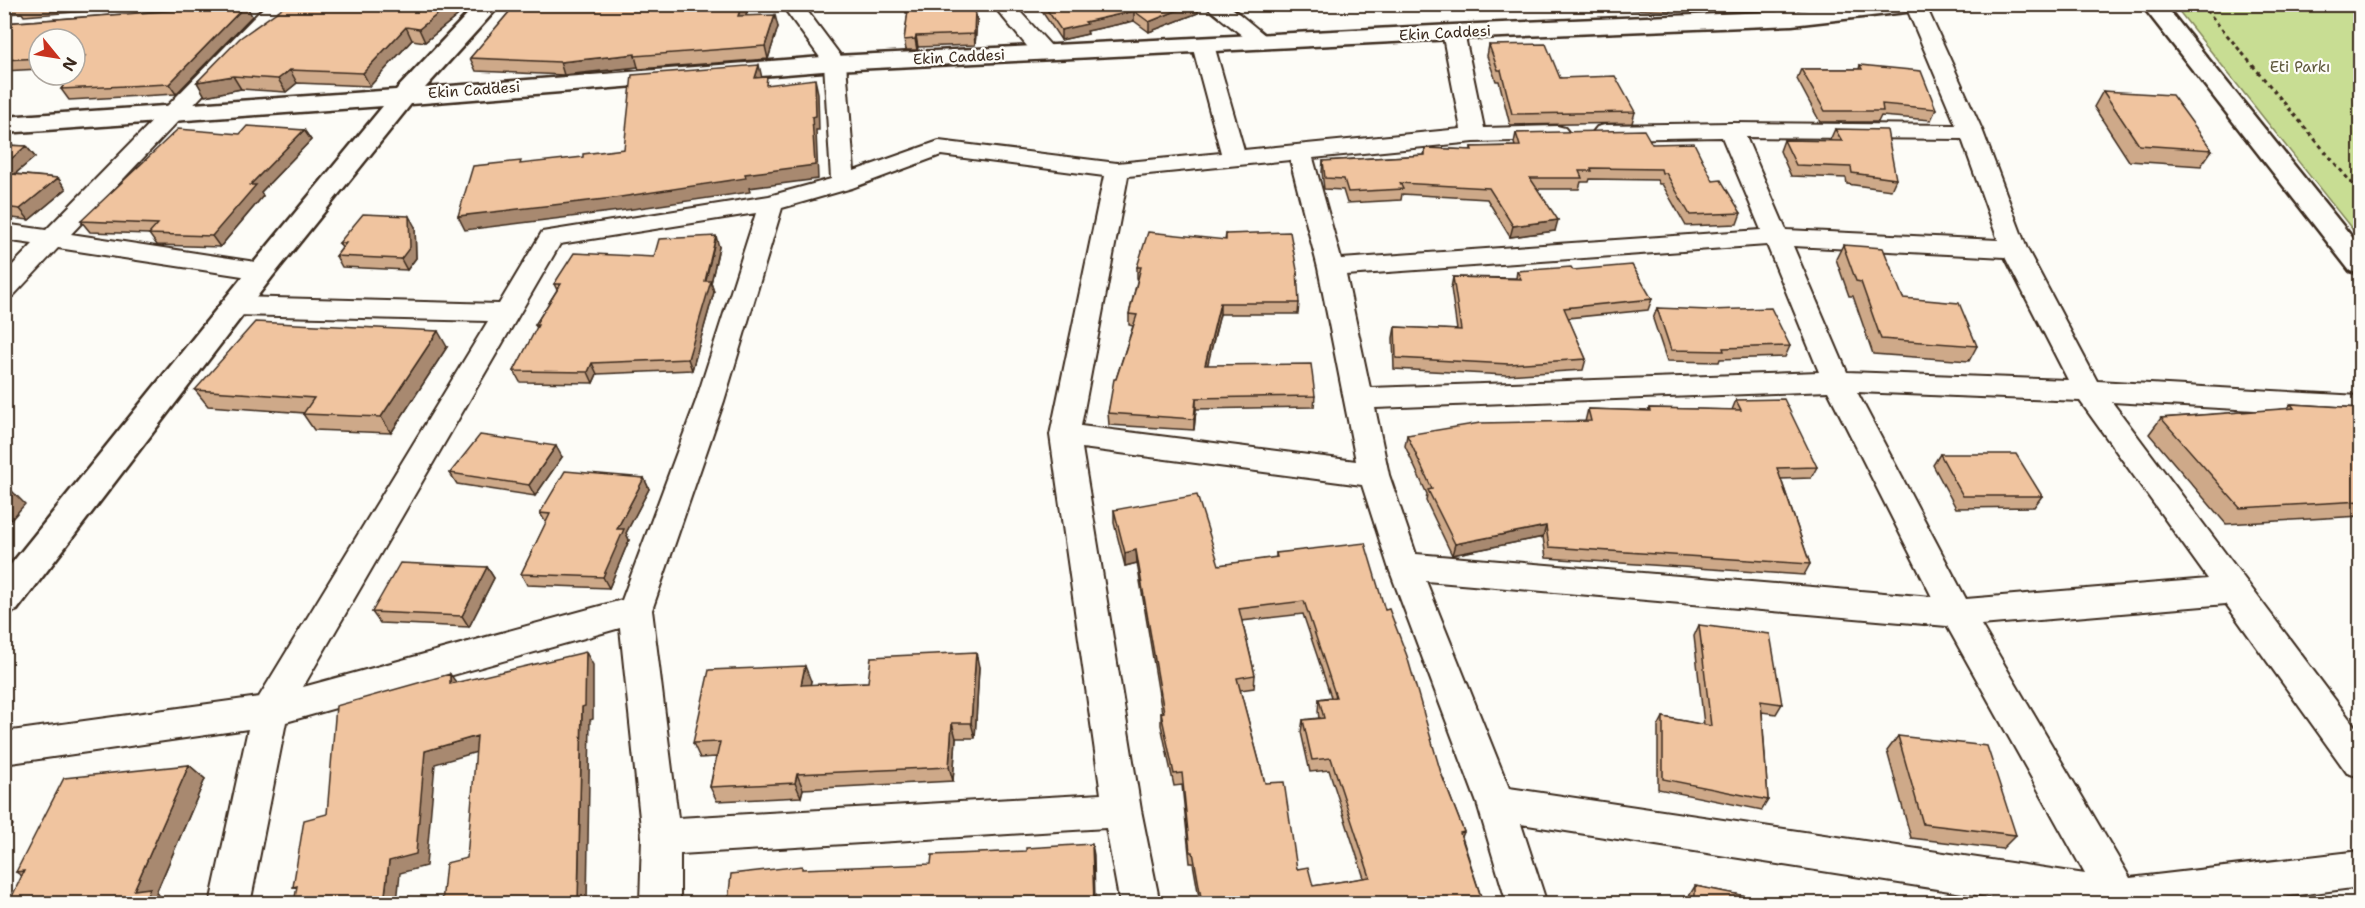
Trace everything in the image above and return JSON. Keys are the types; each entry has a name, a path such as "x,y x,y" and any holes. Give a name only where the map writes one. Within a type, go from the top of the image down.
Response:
{"street":[{"path":"4,600 262,271 405,95 490,4"},
{"path":"791,4 835,63 843,183"},
{"path":"1002,4 1044,52"},
{"path":"1213,4 1262,41"},
{"path":"1915,4 1971,132 2014,249 2088,391 2361,761"},
{"name":"Ekin Caddesi","path":"4,125 170,115 835,63 1453,32 1915,4"},
{"path":"2152,4 2361,265"},
{"path":"252,8 277,5"},
{"path":"4,290 277,5"},
{"path":"1453,32 1474,135"},
{"path":"1203,45 1234,158"},
{"path":"230,903 270,711 551,238 771,203 843,183 939,148 1117,170 1299,150 1474,135 1731,130 1971,132"},
{"path":"1731,130 1837,381 1957,613 2121,901"},
{"path":"1299,150 1331,268 1374,475 1404,566 1496,803 1527,903"},
{"path":"1117,170 1065,435 1122,810 1140,903"},
{"path":"660,903 661,837 635,610 710,401 771,203"},
{"path":"4,232 262,271"},
{"path":"1331,268 1776,237 2014,249"},
{"path":"235,306 507,313"},
{"path":"1358,399 1837,381 2088,391 2361,406"},
{"path":"1065,435 1374,475"},
{"path":"1404,566 1957,613 2234,590"},
{"path":"4,748 270,711 635,610"},
{"path":"1496,803 2121,901 2361,869"},
{"path":"661,837 1122,810"}],"path":[{"path":"2200,4 2361,193"}],"green space":[{"name":"Eti Parkı","path":"2174,5 2360,5 2360,239"}],"building":[{"path":"288,4 450,4 419,29 406,27 363,73 290,70 278,79 233,76 197,82 240,38"},
{"path":"516,4 742,4 738,16 775,15 765,46 635,56 635,54 560,62 470,58"},
{"path":"909,4 954,4 954,11 975,10 974,34 916,36 915,39 904,40"},
{"path":"1043,4 1193,4 1149,22 1134,11 1061,30"},
{"path":"246,5 169,84 61,89 62,87 87,87 87,27 27,27 27,59 4,60 4,23"},
{"path":"1546,44 1560,78 1615,76 1635,112 1512,114 1501,70 1498,70 1489,45"},
{"path":"759,65 755,78 767,77 766,85 815,79 816,116 812,117 815,165 745,174 746,178 614,198 458,216 473,166 521,161 520,164 583,157 583,154 624,149 632,75"},
{"path":"1860,65 1921,71 1936,109 1882,104 1883,111 1825,111 1801,69 1862,69"},
{"path":"2103,91 2172,95 2212,150 2139,145"},
{"path":"247,126 304,130 250,185 256,185 212,236 149,234 158,224 81,221 178,129 240,134"},
{"path":"1835,129 1887,130 1896,179 1852,173 1851,167 1796,165 1784,140 1842,141"},
{"path":"1644,130 1652,144 1694,143 1713,181 1721,180 1741,213 1690,215 1666,173 1662,173 1661,169 1591,168 1592,171 1579,171 1582,178 1530,178 1558,220 1513,226 1489,188 1400,183 1403,189 1348,192 1344,179 1325,178 1323,161 1425,155 1425,148 1472,150 1471,147 1520,146 1516,133"},
{"path":"4,145 26,146 4,165"},
{"path":"11,174 58,178 20,209 4,207 4,179"},
{"path":"363,214 409,216 410,247 401,259 336,256 346,243 339,243"},
{"path":"1148,232 1226,240 1226,234 1290,232 1297,270 1299,303 1220,303 1205,365 1311,364 1315,396 1196,398 1194,419 1108,413 1114,379 1116,379 1137,315 1129,314 1141,267 1137,267"},
{"path":"716,236 705,281 711,281 688,359 592,363 588,372 514,371 538,325 535,325 561,284 554,284 574,253 654,257 659,239"},
{"path":"1843,245 1883,248 1903,298 1959,303 1977,346 1881,339 1861,282 1856,281"},
{"path":"1632,265 1652,299 1564,308 1586,359 1509,364 1396,358 1395,327 1461,330 1453,277 1521,279 1517,271 1571,267 1573,270"},
{"path":"1657,308 1709,310 1771,308 1790,346 1723,348 1724,351 1671,350"},
{"path":"255,322 438,331 381,417 303,414 314,398 195,390"},
{"path":"1784,399 1817,467 1777,468 1810,564 1549,547 1546,526 1455,544 1428,490 1432,489 1407,435 1480,423 1591,421 1588,409 1741,410 1736,400"},
{"path":"2291,404 2361,408 2361,501 2240,508 2161,418 2294,408"},
{"path":"480,435 556,446 529,485 450,473"},
{"path":"1940,454 2016,454 2042,496 1963,496"},
{"path":"565,471 644,478 617,529 624,529 603,577 521,574 550,514 540,513"},
{"path":"1197,495 1219,565 1277,557 1276,553 1365,543 1385,610 1389,609 1407,656 1441,773 1464,832 1460,833 1483,903 1202,903 1193,852 1190,852 1182,773 1174,774 1161,713 1164,712 1136,550 1125,553 1114,510","holes":["1304,601 1336,697 1319,699 1324,718 1303,720 1312,760 1331,758 1370,877 1313,886 1308,867 1297,869 1284,782 1265,783 1237,678 1255,675 1239,609"]},
{"path":"400,563 487,567 462,616 372,612"},
{"path":"1699,625 1770,634 1782,704 1761,701 1768,800 1663,779 1663,717 1711,726"},
{"path":"586,652 585,706 582,707 578,903 442,903 446,863 467,858 477,736 425,751 416,854 389,861 384,903 294,903 297,886 293,887 304,820 327,814 336,706 450,674 450,684"},
{"path":"976,652 971,723 952,723 949,767 797,774 795,783 710,787 720,742 693,743 709,670 805,666 801,685 868,682 871,657"},
{"path":"1898,736 1987,746 2016,835 1923,824"},
{"path":"189,765 134,890 150,888 144,903 9,903 24,871 16,872 64,778"},
{"path":"1092,844 1094,903 728,903 731,874 802,866 802,869 931,864 932,855 1026,851 1026,848"},
{"path":"1695,886 1782,903 1695,903"}]}
